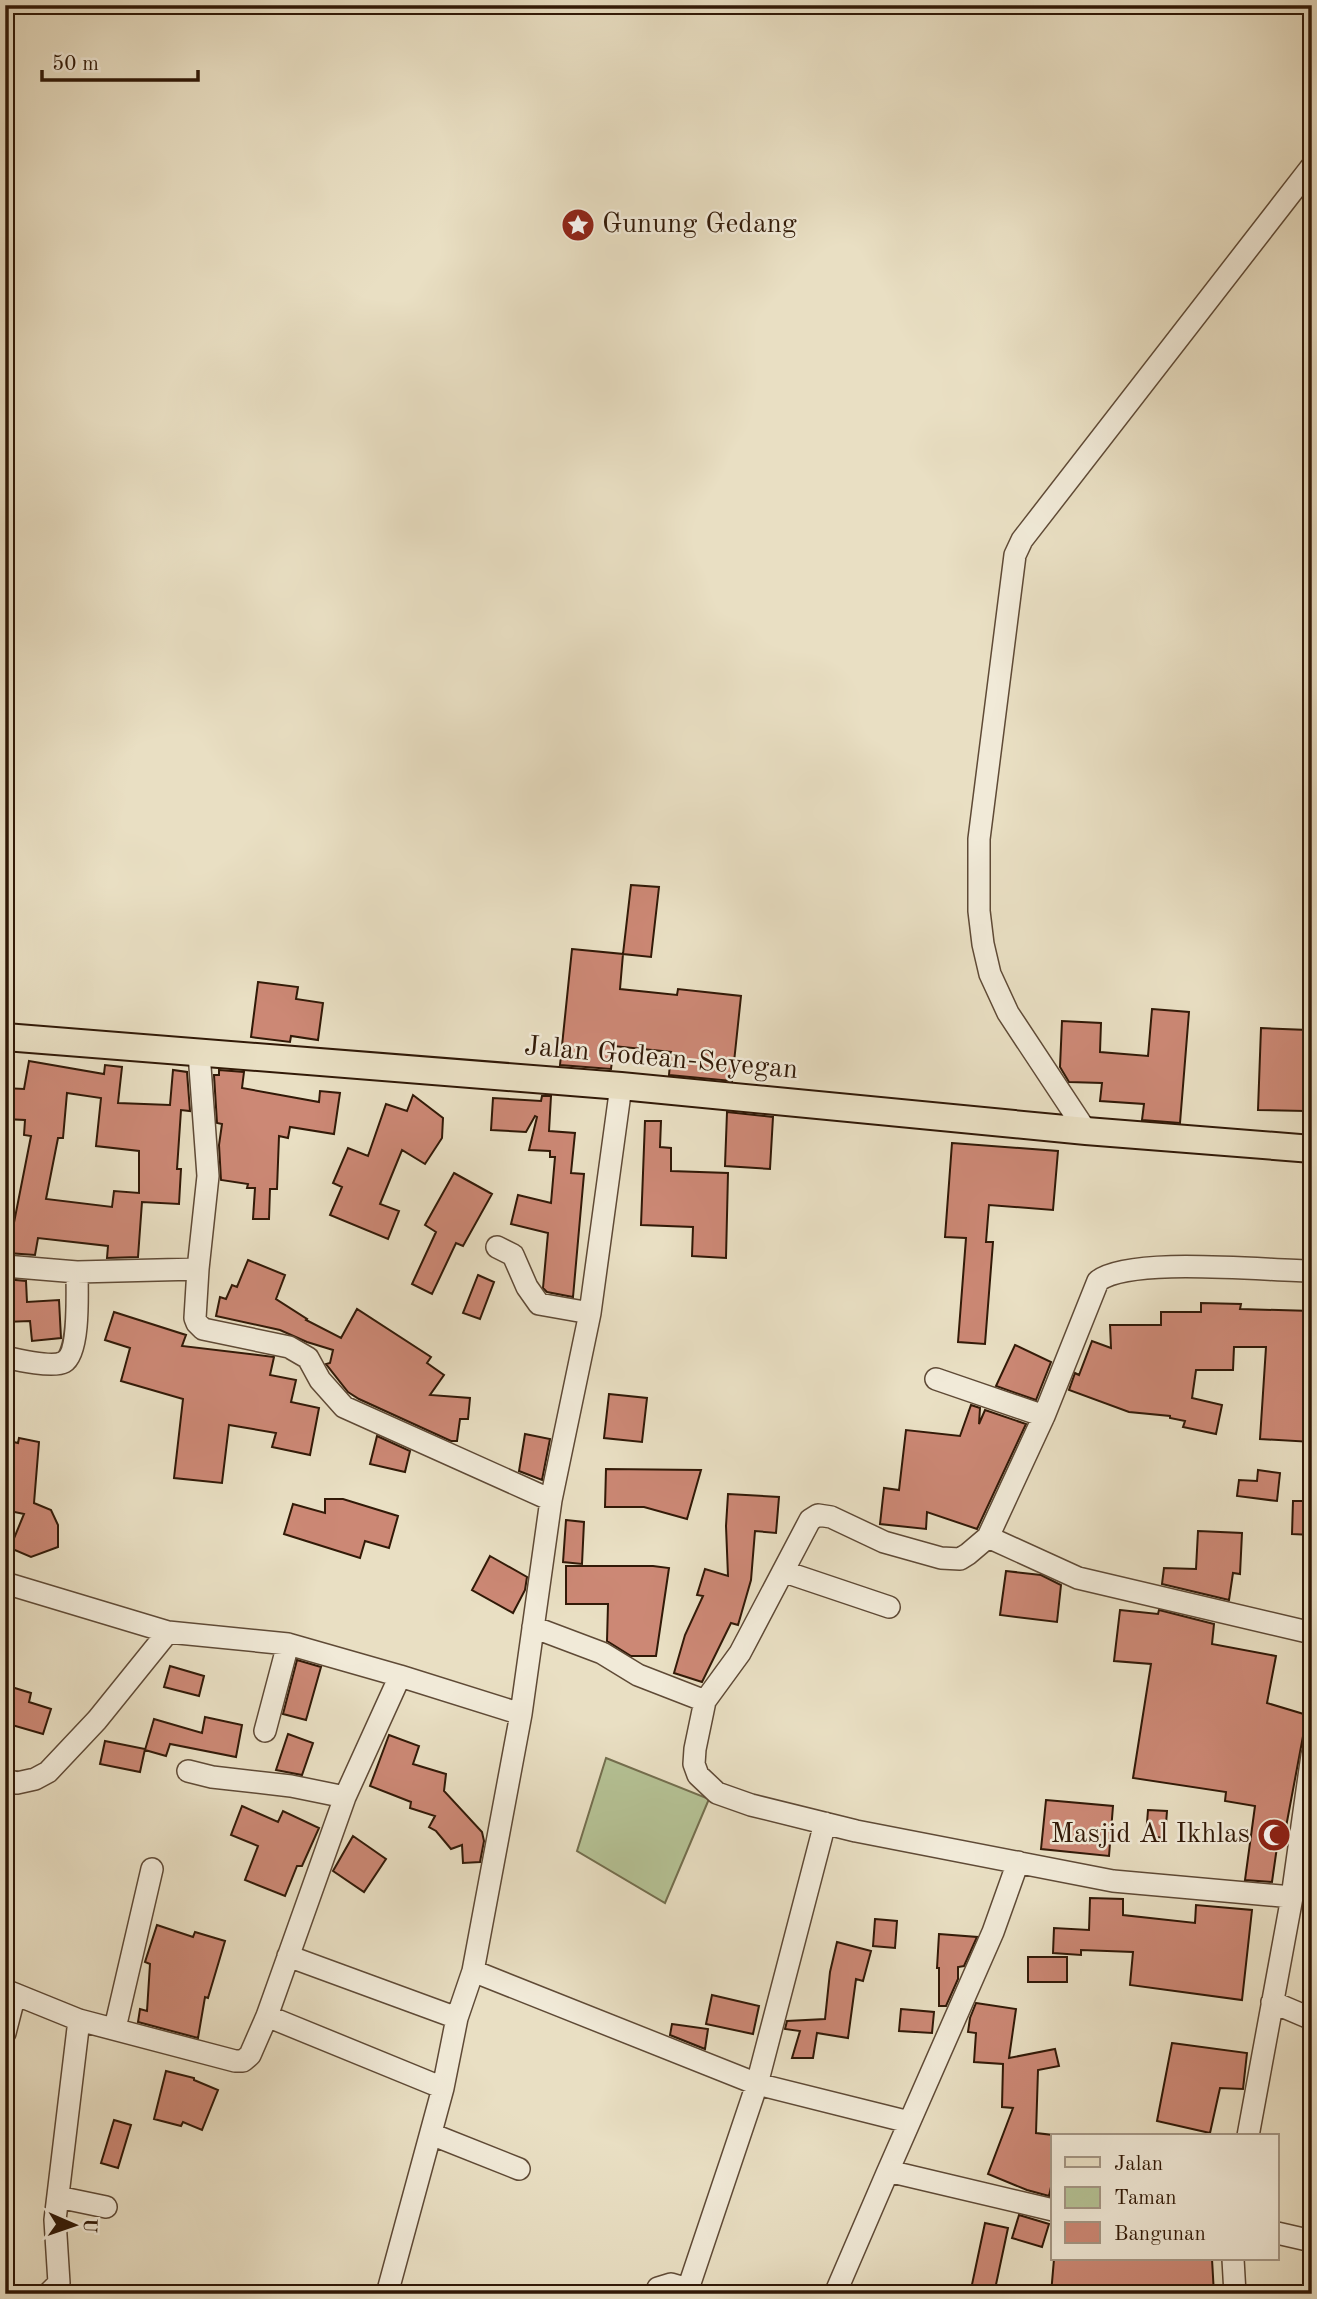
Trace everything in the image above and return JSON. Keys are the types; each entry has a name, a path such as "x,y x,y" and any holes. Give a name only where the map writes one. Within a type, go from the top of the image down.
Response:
{"main road":[{"name":"Jalan Godean-Seyegan","path":"5,1037 621,1086 1312,1149"}],"street":[{"path":"1086,1130 1008,1013 990,974 983,944 978,877 979,839 1015,555 1022,540 1312,166"},
{"path":"200,1053 208,1176 198,1269 197,1323 203,1329 289,1347 308,1358 320,1380 344,1407 551,1500"},
{"path":"387,2294 443,2088 457,2018 473,1971 521,1714 551,1500 590,1312 621,1086"},
{"path":"497,1247 513,1255 527,1287 539,1304 590,1312"},
{"path":"5,1266 77,1272 198,1269"},
{"path":"1292,1897 1113,1881 869,1834 717,1793 698,1775 694,1763 705,1701 740,1653 810,1520 818,1516 831,1517 884,1542 948,1560 964,1557 988,1537 1044,1416 1095,1286 1104,1276 1143,1269 1187,1267 1312,1271"},
{"path":"5,1357 55,1363 64,1362 70,1356 75,1336 77,1272"},
{"path":"936,1379 1044,1416"},
{"path":"988,1537 1079,1578 1312,1633"},
{"path":"785,1572 889,1606"},
{"path":"5,1583 168,1632 288,1644 521,1714"},
{"path":"533,1627 603,1653 638,1675 705,1701"},
{"path":"5,1780 17,1783 35,1779 48,1772 97,1720 168,1632"},
{"path":"265,1731 288,1644"},
{"path":"5,2033 10,1992 79,2020 236,2061 243,2061 250,2055 267,2016 345,1797 400,1676"},
{"path":"1248,2134 1292,1897 1312,1755"},
{"path":"188,1771 345,1797"},
{"path":"655,2294 658,2288 671,2284 697,2291 757,2084 825,1823"},
{"path":"835,2294 993,1932 1018,1863"},
{"path":"115,2028 152,1870"},
{"path":"288,1956 457,2018"},
{"path":"473,1971 757,2084 909,2122"},
{"path":"1272,2002 1312,2020"},
{"path":"267,2016 443,2088"},
{"path":"48,2294 59,2283 55,2220 79,2020"},
{"path":"431,2134 519,2169"},
{"path":"888,2171 1051,2210"},
{"path":"58,2197 106,2207"},
{"path":"1278,2233 1312,2241"},
{"path":"1233,2260 1235,2294"}],"green space":[{"path":"606,1758 709,1799 665,1903 577,1851"}],"building":[{"path":"631,885 659,887 651,957 623,954"},
{"path":"572,949 623,954 620,989 677,995 678,989 741,996 732,1081 669,1075 671,1052 614,1046 611,1069 560,1065"},
{"path":"258,982 298,987 296,999 323,1003 318,1040 291,1036 290,1042 251,1037"},
{"path":"1152,1009 1189,1012 1180,1123 1142,1120 1144,1104 1100,1101 1102,1083 1069,1082 1060,1067 1062,1021 1101,1023 1100,1052 1148,1056"},
{"path":"1261,1028 1308,1030 1305,1111 1258,1110"},
{"path":"29,1061 104,1074 105,1065 122,1067 118,1103 170,1105 173,1070 187,1072 190,1111 181,1110 177,1169 181,1169 179,1204 142,1202 138,1257 107,1258 108,1246 38,1238 35,1255 8,1253 31,1136 24,1135 25,1120 5,1119 5,1088 24,1089","holes":["67,1093 101,1098 96,1146 139,1151 139,1193 114,1191 112,1207 46,1199 58,1138 63,1138"]},
{"path":"219,1070 244,1072 242,1088 319,1102 320,1091 340,1093 334,1134 290,1127 288,1138 279,1136 277,1189 270,1189 269,1219 253,1219 255,1188 247,1188 248,1184 221,1180 219,1145 222,1124 217,1123 214,1075 219,1075"},
{"path":"413,1095 443,1118 442,1138 425,1164 402,1150 380,1204 399,1211 388,1239 330,1215 342,1187 333,1183 348,1148 368,1156 386,1104 407,1111"},
{"path":"542,1096 551,1096 549,1131 575,1133 571,1173 584,1174 573,1297 547,1292 543,1288 548,1233 511,1224 518,1195 551,1203 555,1157 550,1157 550,1151 529,1150 537,1117 535,1116 526,1132 491,1130 493,1098 541,1101"},
{"path":"727,1112 773,1117 770,1169 725,1166"},
{"path":"645,1121 661,1121 660,1147 671,1148 671,1171 728,1173 726,1258 692,1256 693,1227 641,1225"},
{"path":"952,1143 1058,1151 1053,1210 989,1205 986,1242 993,1242 985,1344 958,1342 966,1238 945,1237"},
{"path":"454,1173 492,1194 463,1246 456,1243 432,1294 412,1284 436,1232 425,1225"},
{"path":"248,1260 285,1275 276,1299 306,1320 341,1338 357,1309 431,1357 427,1363 444,1375 430,1395 470,1398 468,1419 460,1419 457,1441 451,1441 348,1392 326,1364 330,1363 333,1350 280,1330 216,1316 220,1297 226,1299 232,1285 237,1287"},
{"path":"478,1275 494,1282 480,1319 463,1313"},
{"path":"5,1279 26,1281 27,1302 59,1300 61,1338 32,1341 30,1321 5,1322"},
{"path":"1201,1303 1241,1304 1240,1309 1312,1311 1312,1442 1260,1439 1266,1347 1234,1347 1233,1370 1196,1370 1192,1398 1222,1405 1216,1434 1183,1427 1185,1421 1170,1416 1129,1412 1069,1390 1075,1373 1079,1375 1092,1341 1111,1348 1110,1325 1161,1325 1161,1312 1201,1312"},
{"path":"114,1312 186,1335 182,1346 274,1357 270,1375 296,1380 291,1402 319,1408 310,1455 272,1447 276,1433 229,1425 222,1483 174,1478 183,1399 121,1381 130,1348 105,1340"},
{"path":"1015,1345 1051,1362 1036,1400 996,1386"},
{"path":"609,1394 647,1398 642,1442 604,1438"},
{"path":"971,1405 980,1408 979,1424 985,1410 1026,1424 977,1529 927,1512 926,1529 880,1524 884,1488 899,1490 906,1430 960,1436"},
{"path":"525,1434 550,1439 542,1480 519,1471"},
{"path":"377,1436 410,1451 405,1472 370,1464"},
{"path":"19,1438 39,1442 34,1503 51,1510 58,1525 58,1547 31,1557 10,1548 24,1514 5,1510 5,1440 18,1443"},
{"path":"606,1469 701,1470 687,1519 644,1507 605,1507"},
{"path":"1258,1470 1280,1473 1277,1501 1237,1496 1239,1480 1257,1481"},
{"path":"728,1494 779,1497 776,1533 755,1531 751,1580 738,1625 731,1623 702,1682 674,1673 685,1635 703,1596 697,1595 705,1569 728,1576"},
{"path":"325,1499 343,1499 398,1516 389,1548 365,1541 360,1558 284,1534 293,1504 325,1513"},
{"path":"1293,1501 1312,1501 1312,1535 1292,1534"},
{"path":"566,1520 584,1522 582,1564 563,1562"},
{"path":"1198,1531 1242,1533 1240,1574 1233,1573 1229,1600 1162,1584 1164,1568 1196,1569"},
{"path":"490,1556 527,1577 525,1590 513,1613 472,1590"},
{"path":"566,1566 669,1568 656,1656 631,1656 607,1641 608,1604 566,1604"},
{"path":"1006,1571 1041,1575 1061,1585 1057,1622 1000,1615"},
{"path":"1120,1610 1158,1614 1159,1610 1214,1624 1212,1644 1276,1656 1267,1703 1307,1715 1286,1827 1280,1826 1272,1882 1245,1880 1255,1806 1225,1801 1226,1792 1133,1778 1151,1664 1114,1661"},
{"path":"297,1660 321,1667 306,1720 283,1714"},
{"path":"170,1666 204,1676 199,1696 164,1687"},
{"path":"5,1685 31,1693 29,1702 51,1709 43,1734 5,1723"},
{"path":"205,1717 242,1725 236,1757 170,1744 166,1756 145,1750 154,1719 202,1733"},
{"path":"288,1734 313,1743 302,1775 276,1770"},
{"path":"389,1735 419,1746 413,1764 446,1774 444,1791 482,1832 484,1841 480,1862 463,1863 462,1845 451,1849 436,1831 429,1827 435,1816 410,1808 411,1802 370,1786"},
{"path":"105,1741 145,1749 140,1772 100,1764"},
{"path":"1046,1800 1113,1806 1109,1856 1041,1849"},
{"path":"242,1806 278,1822 283,1811 319,1828 302,1866 297,1866 285,1896 245,1880 258,1846 231,1835"},
{"path":"1148,1810 1167,1811 1165,1838 1146,1836"},
{"path":"353,1836 386,1859 364,1892 333,1871"},
{"path":"1090,1898 1123,1899 1123,1915 1195,1923 1196,1905 1252,1910 1242,2000 1130,1985 1133,1952 1081,1950 1081,1955 1053,1953 1054,1928 1089,1930"},
{"path":"875,1919 897,1921 895,1948 873,1946"},
{"path":"157,1925 193,1937 195,1932 225,1941 208,1998 205,1997 198,2038 138,2022 140,2009 147,2011 150,1964 145,1962"},
{"path":"939,1934 977,1937 964,1966 958,1967 958,1979 946,2006 939,2006"},
{"path":"837,1942 871,1951 863,1981 856,1979 848,2038 817,2033 813,2058 792,2058 800,2031 785,2029 787,2021 825,2019 830,1972"},
{"path":"1028,1957 1067,1957 1067,1982 1028,1982"},
{"path":"712,1995 759,2006 753,2034 706,2024"},
{"path":"976,2003 1016,2009 1009,2058 1055,2049 1059,2066 1038,2070 1036,2133 1051,2135 1049,2196 988,2174 1013,2108 1002,2107 1003,2064 974,2062 976,2033 968,2032"},
{"path":"901,2009 934,2012 932,2033 899,2031"},
{"path":"672,2024 708,2029 705,2049 670,2035"},
{"path":"1172,2043 1247,2053 1243,2089 1220,2088 1210,2133 1157,2121"},
{"path":"166,2071 194,2078 218,2090 202,2130 183,2122 181,2126 154,2119"},
{"path":"114,2120 131,2125 118,2168 101,2163"},
{"path":"1019,2215 1049,2224 1042,2247 1012,2238"},
{"path":"985,2223 1008,2228 994,2294 970,2294"},
{"path":"1054,2260 1212,2260 1214,2294 1051,2294"}],"place":[{"name":"Gunung Gedang","path":"578,225"},
{"name":"Masjid Al Ikhlas","path":"1274,1835"}]}
